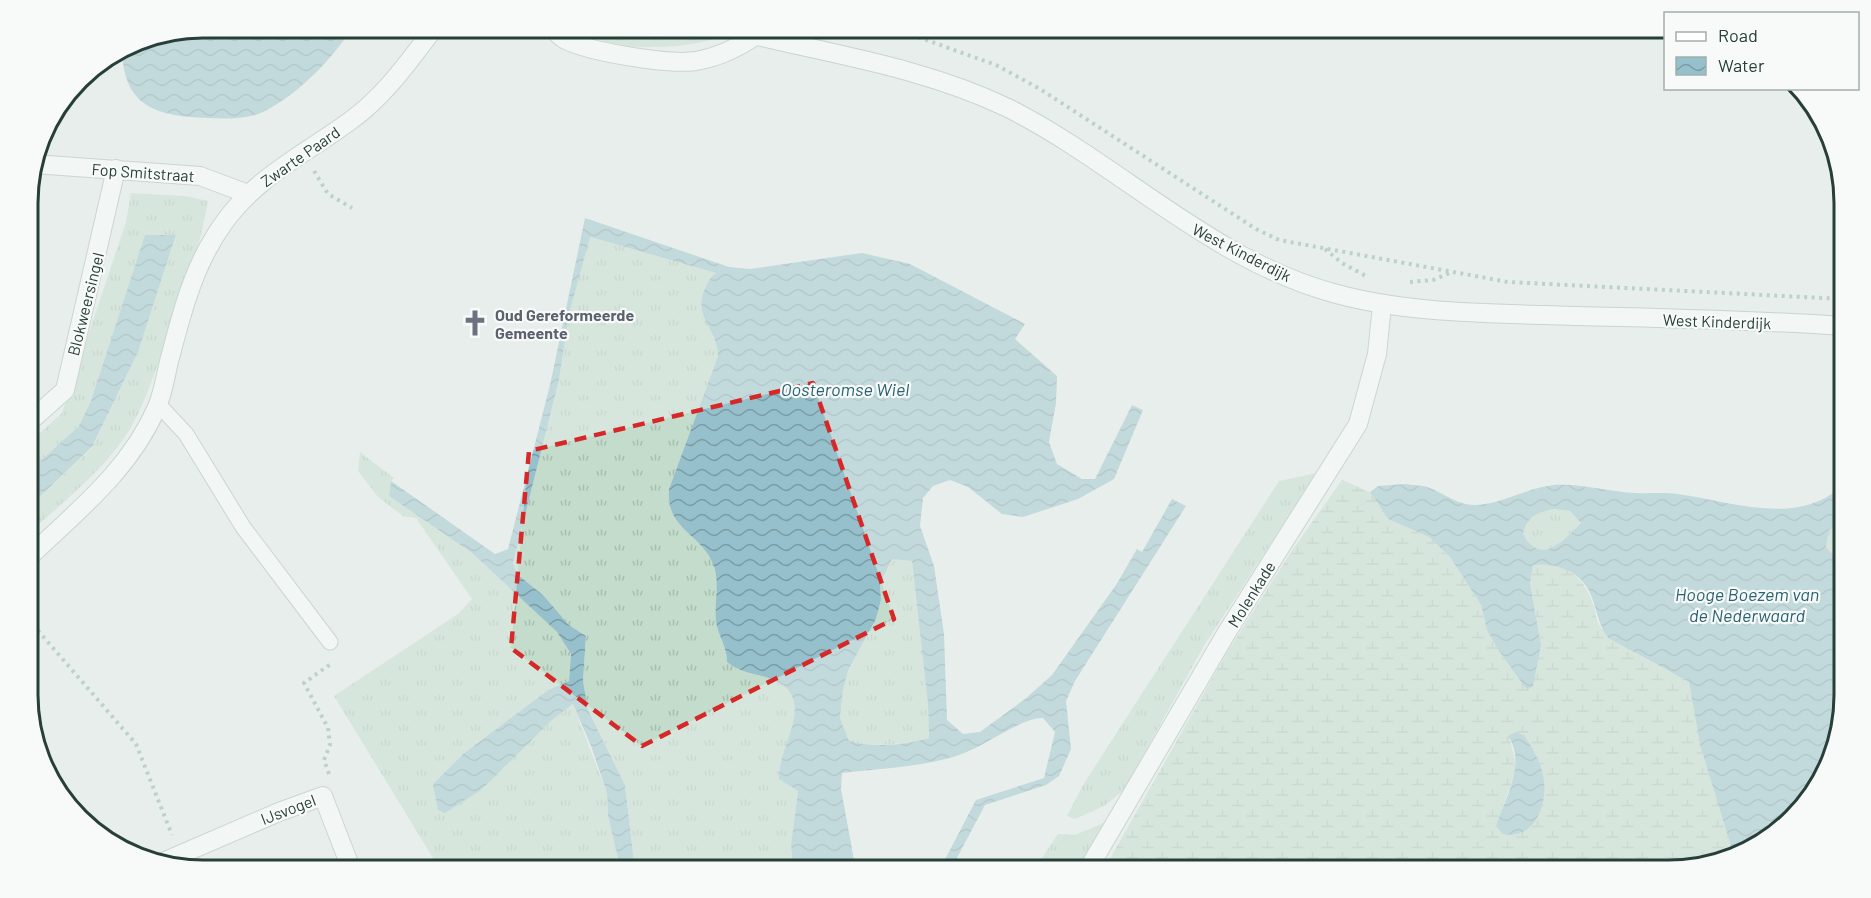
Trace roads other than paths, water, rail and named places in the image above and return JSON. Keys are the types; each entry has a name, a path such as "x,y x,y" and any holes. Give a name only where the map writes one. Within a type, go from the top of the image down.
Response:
{"street":[{"name":"Zwarte Paard","path":"38,549 116,475 140,442 158,404 189,288 213,240 248,194 269,176 372,103 390,85 426,38"},
{"path":"564,38 610,52 647,58 694,61 733,51 752,38"},
{"name":"West Kinderdijk","path":"765,38 864,58 957,87 1009,109 1087,156 1179,220 1267,268 1330,293 1382,305 1488,314 1834,326"},
{"name":"Fop Smitstraat","path":"42,164 200,176 248,194"},
{"name":"Blokweersingel","path":"38,414 65,390 116,169"},
{"name":"Molenkade","path":"1093,860 1227,632 1358,423 1377,354 1382,305"},
{"name":"IJsvogel","path":"173,857 323,796 348,860"}],"lane":[{"path":"158,404 186,434 243,527 330,642"}],"water":[{"path":"345,38 324,64 289,96 263,112 243,117 190,117 159,111 146,105 136,96 124,68 123,58 139,50 181,39"},
{"name":"Oosteromse Wiel","path":"585,218 729,267 750,269 862,253 910,264 1025,324 1015,339 1057,376 1056,403 1049,442 1057,464 1082,479 1095,479 1132,405 1143,410 1114,479 1078,499 1023,517 1002,514 968,487 950,480 933,486 923,498 920,526 934,566 944,634 947,720 963,734 980,732 1025,699 1052,675 1116,585 1137,549 1142,552 1172,499 1186,506 1075,681 1066,701 1071,749 1059,776 1046,785 985,805 956,860 945,860 976,800 1044,778 1055,732 1043,718 1027,721 957,756 908,766 842,773 841,789 854,860 792,860 791,845 798,791 779,779 783,753 792,726 794,702 789,691 778,682 745,672 727,662 726,651 716,622 715,570 703,548 679,524 669,503 669,489 718,356 715,339 702,307 705,289 716,273 590,237 569,314 559,380 513,563 517,574 544,596 569,625 586,636 583,681 588,710 625,785 634,860 618,860 608,816 607,793 591,746 573,704 552,720 481,790 445,813 438,810 433,784 463,754 548,690 569,681 571,654 557,632 472,553 389,496 391,481 495,554 508,549 550,385","holes":["892,559 912,561 928,705 929,738 889,745 849,741 840,718 848,671 876,619 881,600 880,584"]},
{"path":"145,235 176,235 138,352 92,447 38,498 38,463 79,426 91,401"},
{"name":"Hooge Boezem van de Nederwaard","path":"1405,484 1423,486 1461,503 1474,505 1494,502 1533,489 1564,485 1626,492 1672,493 1742,506 1785,509 1805,506 1834,492 1834,528 1829,530 1826,547 1834,555 1832,717 1821,759 1799,796 1777,820 1760,833 1732,848 1700,745 1689,682 1608,638 1585,584 1565,569 1541,564 1533,565 1530,583 1541,645 1533,686 1527,690 1499,651 1487,630 1481,605 1450,557 1429,537 1388,519 1370,492 1378,486","holes":["1553,509 1570,511 1581,523 1560,543 1545,550 1537,549 1530,544 1523,534 1527,523 1537,514"]},
{"path":"1515,732 1524,735 1537,757 1543,775 1544,791 1543,802 1536,820 1530,827 1513,835 1503,834 1496,826 1509,793 1515,769 1513,747 1508,736"}],"place":[{"name":"Oud Gereformeerde Gemeente","path":"475,323"}]}
